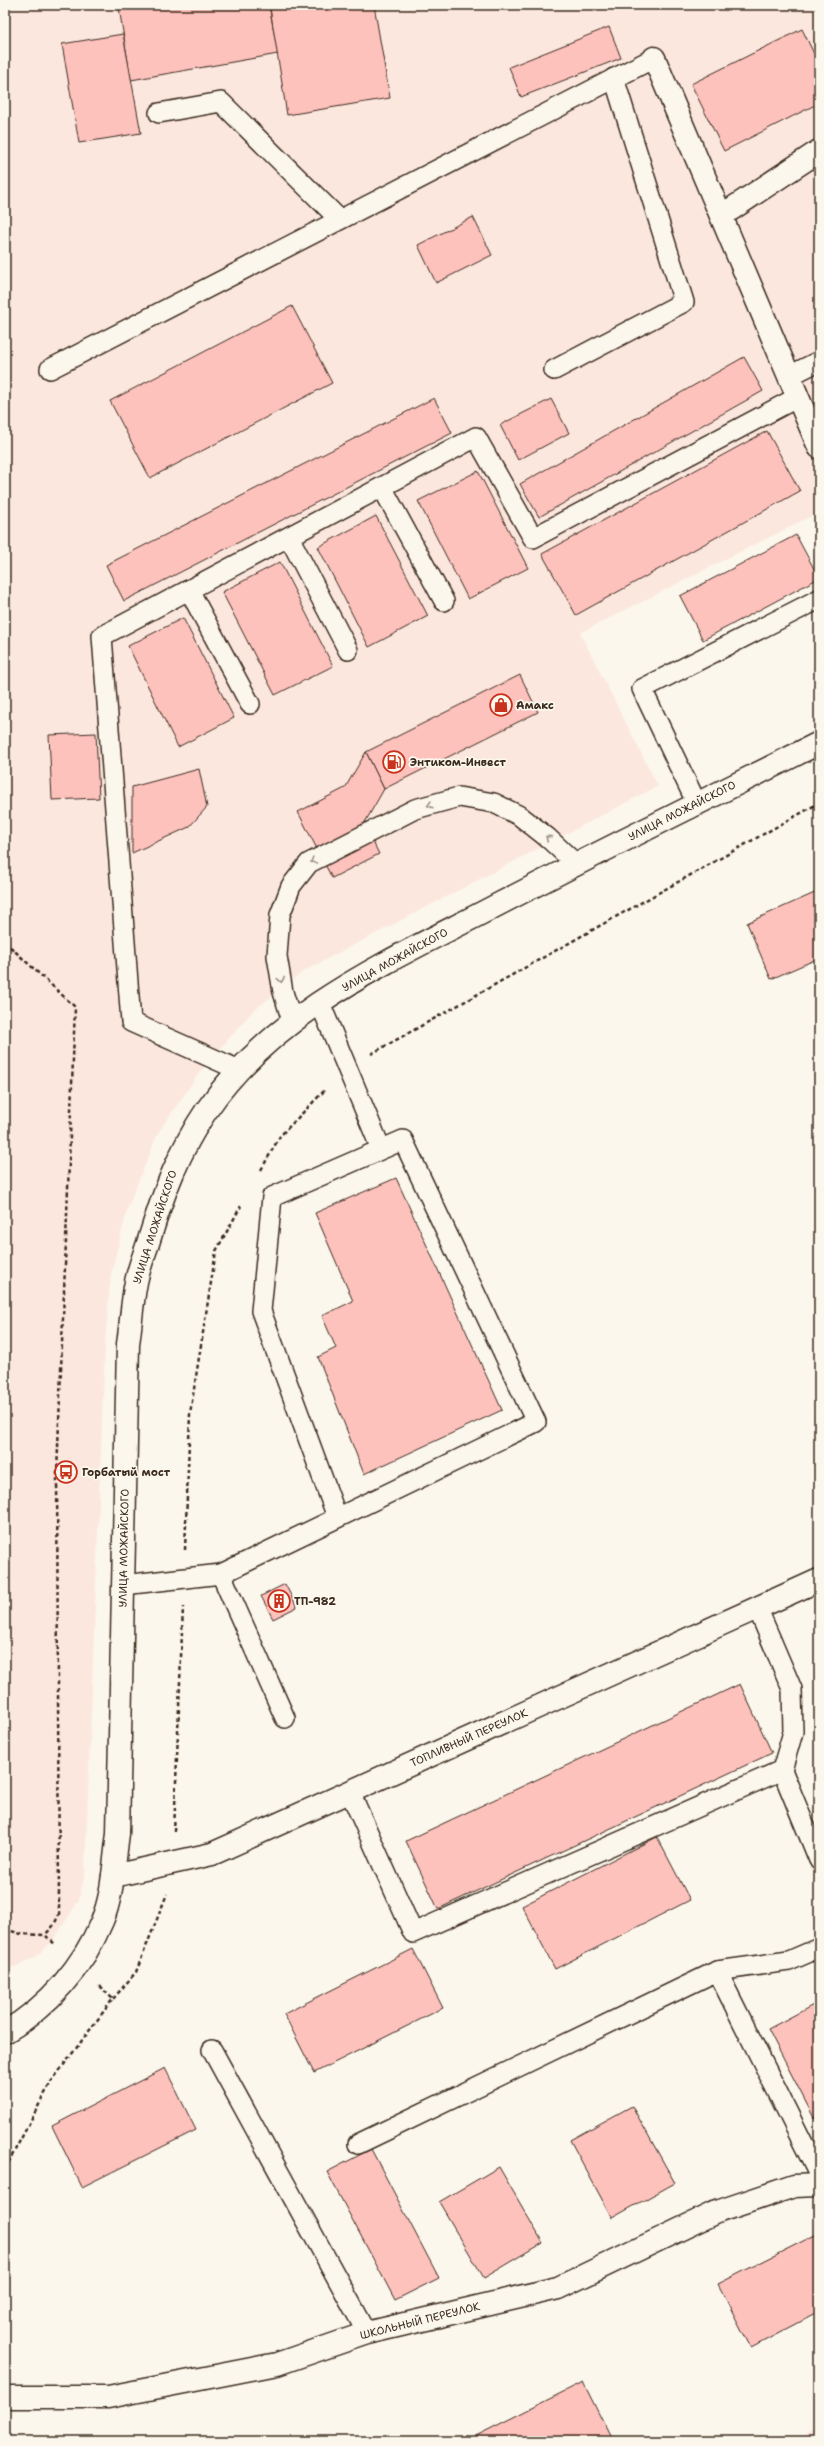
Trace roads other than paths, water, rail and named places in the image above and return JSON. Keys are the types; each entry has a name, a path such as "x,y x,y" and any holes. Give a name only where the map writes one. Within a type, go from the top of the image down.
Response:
{"street":[{"path":"654,58 798,397 814,419 819,447"},
{"path":"721,216 819,151"},
{"name":"УЛИЦА МОЖАЙСКОГО","path":"5,2032 50,1999 78,1966 103,1920 113,1876 118,1834 128,1344 136,1281 176,1163 206,1111 239,1070 264,1045 292,1021 357,979 576,864 819,743"},
{"name":"ТОПЛИВНЫЙ ПЕРЕУЛОК","path":"113,1876 212,1854 819,1580"},
{"name":"ШКОЛЬНЫЙ ПЕРЕУЛОК","path":"5,2397 108,2397 277,2364 367,2333 558,2288 714,2213 794,2186 819,2184"}],"lane":[{"path":"50,369 654,58"},
{"path":"554,370 684,302 614,78"},
{"path":"159,113 221,102 340,219"},
{"path":"789,376 819,361"},
{"path":"239,1070 131,1022 102,636 476,437 532,538 798,397"},
{"path":"382,487 444,601"},
{"path":"289,537 348,650"},
{"path":"189,590 250,704"},
{"path":"697,804 642,689 819,599"},
{"path":"292,1021 283,992 277,956 280,915 291,886 309,863 415,810 459,797 494,803 520,816 548,838 576,864"},
{"path":"320,1003 381,1149"},
{"path":"123,1585 221,1574 336,1517 536,1422 403,1140 272,1197 261,1311 336,1517"},
{"path":"221,1574 285,1718"},
{"path":"757,1607 792,1689 793,1732 782,1770 819,1860"},
{"path":"350,1792 413,1933 782,1770"},
{"path":"358,2144 717,1971 789,1961 819,1948"},
{"path":"717,1971 819,2175"},
{"path":"212,2050 367,2333"}],"place":[{"name":"Амакс","path":"501,705"},
{"name":"Энтиком-Инвест","path":"394,762"},
{"name":"Горбатый мост","path":"66,1472"},
{"name":"ТП-982","path":"279,1601"}]}
